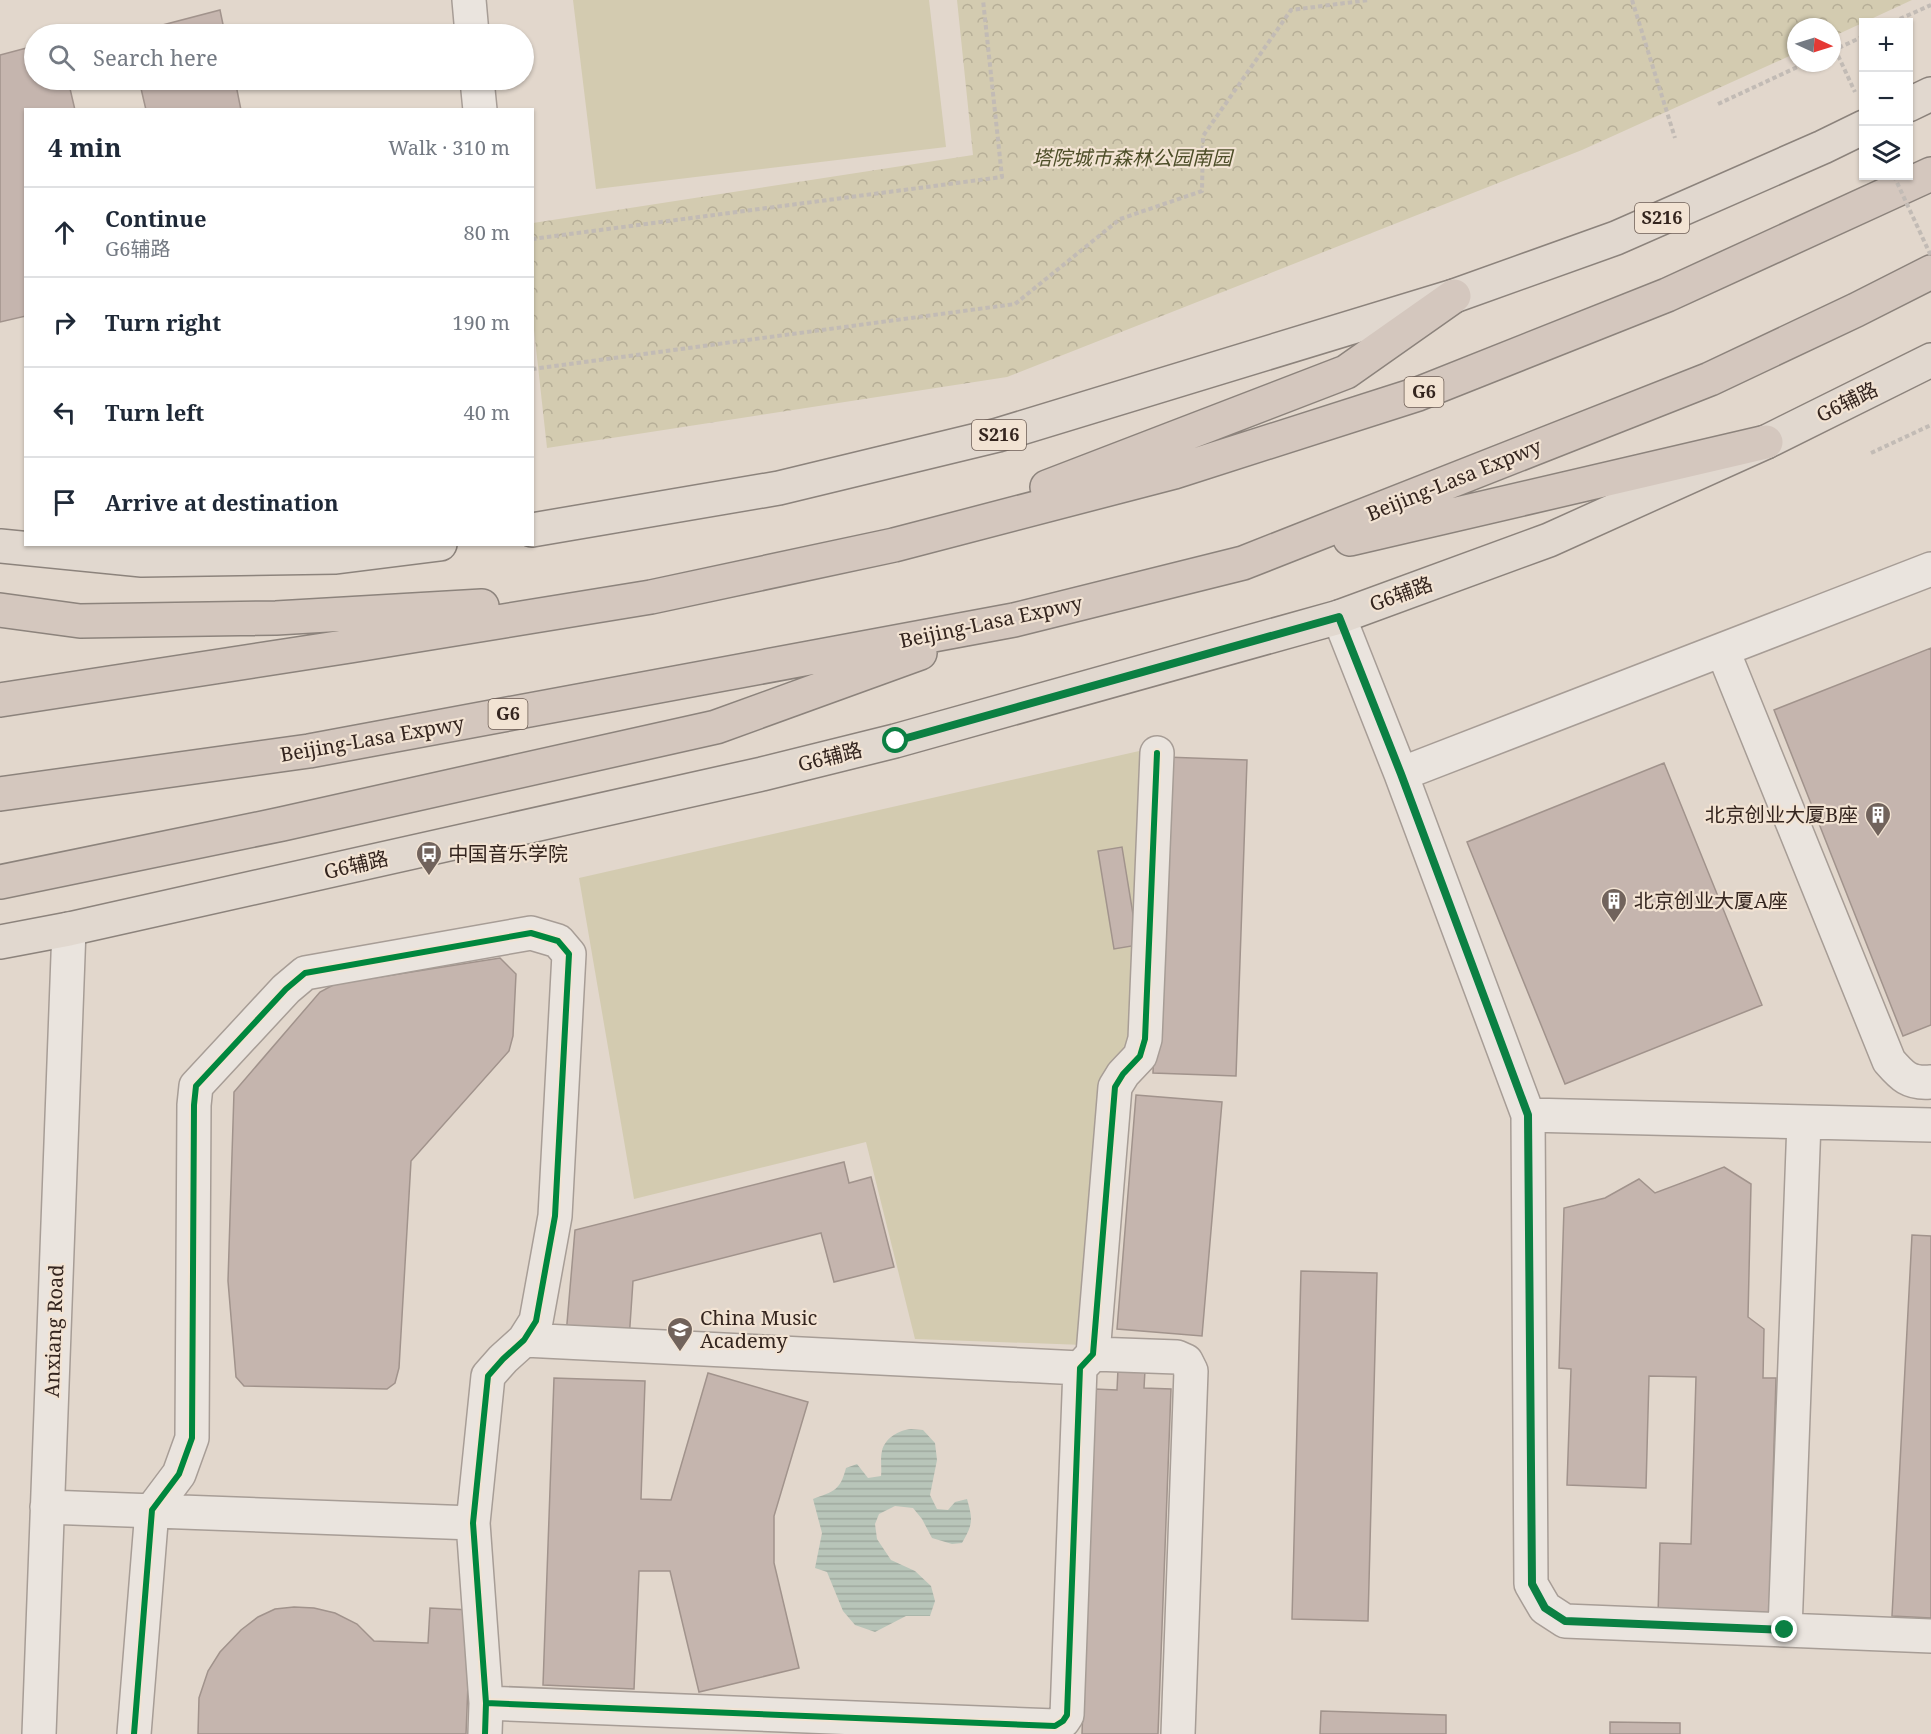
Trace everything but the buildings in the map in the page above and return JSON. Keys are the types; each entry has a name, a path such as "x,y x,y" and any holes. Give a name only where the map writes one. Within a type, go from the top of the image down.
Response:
{"highway":[{"name":"G6","path":"0,700 651,597 894,545 1174,472 1418,394 1667,296 1931,174"},
{"name":"Beijing-Lasa Expwy","path":"0,794 309,751 1014,620 1243,563 1710,379 1857,310 1931,272"},
{"path":"894,545 1346,372 1454,296"},
{"path":"1243,563 1766,442"},
{"path":"0,610 80,621 276,618 651,597"},
{"path":"0,882 282,824 716,726 1014,620"}],"main road":[{"path":"1913,103 1931,94"},
{"name":"S216","path":"534,530 779,488 998,435 1454,296 1616,238 1823,147 1859,116"},
{"name":"G6辅路","path":"0,942 69,929 762,774 896,741 1339,617 1550,540 1766,442 1931,360"},
{"path":"0,546 142,560 336,557 424,546"}],"street":[{"path":"469,0 471,24"},
{"path":"478,90 480,108"},
{"path":"1401,774 1931,569"},
{"path":"1339,617 1401,774 1528,1115 1532,1584 1545,1608 1565,1621 1931,1636"},
{"path":"1528,1115 1925,1125 1926,1083 1904,1078 1889,1061 1723,651"},
{"path":"134,1734 152,1510 180,1474 192,1438 196,1086 286,989 305,973 531,933 558,941 569,954 555,1216 536,1321 524,1340 502,1359 488,1376 473,1522 485,1718 856,1726 1054,1726 1063,1722 1067,1715 1087,1361 1115,1088 1123,1074 1140,1056 1144,1039 1157,753"},
{"name":"Anxiang Road","path":"39,1734 69,929"},
{"path":"1785,1630 1804,1122"},
{"path":"524,1340 1087,1361 1177,1357 1186,1361 1191,1371 1178,1734"},
{"path":"48,1506 473,1522"}],"path":[{"path":"534,239 1002,177 983,0"},
{"path":"534,369 1015,304 1120,219 1202,191 1203,136 1291,10 1369,0"},
{"path":"1632,0 1675,138"},
{"path":"1902,18 1931,5"},
{"path":"1841,47 1859,38"},
{"path":"1841,67 1859,109"},
{"path":"1718,104 1787,72"},
{"path":"1896,180 1931,256"},
{"path":"1871,453 1931,425"}],"green space":[{"path":"573,0 929,0 946,147 596,189"},
{"name":"塔院城市森林公园南园","path":"957,0 1912,0 1873,18 1859,18 1859,25 1841,33 1841,18 1787,18 1787,57 1582,150 1007,377 547,448 534,330 534,223 973,155"},
{"path":"1148,749 1135,1041 1084,1345 915,1339 866,1142 634,1199 579,878"}],"shaded area":[{"path":"911,1429 923,1430 935,1443 937,1460 930,1495 937,1509 948,1510 955,1502 967,1499 971,1522 962,1543 952,1544 932,1538 913,1508 895,1506 879,1514 875,1524 877,1539 891,1560 915,1571 931,1586 935,1601 930,1616 906,1616 875,1632 855,1625 843,1611 827,1572 815,1568 822,1533 813,1499 835,1489 846,1468 857,1464 868,1478 881,1476 881,1454 886,1442 897,1433"}],"cycle path":[{"path":"486,1703 1055,1726 1063,1721 1067,1715 1080,1368 1093,1354 1115,1087 1123,1074 1140,1056 1145,1039 1157,753"},
{"path":"134,1734 152,1510 179,1474 192,1438 196,1086 286,989 305,973 531,933 558,941 569,954 555,1216 536,1321 524,1340 488,1376 473,1523 486,1703 485,1734"}],"place":[{"name":"北京创业大厦B座","path":"1878,838"},
{"name":"中国音乐学院","path":"429,877"},
{"name":"北京创业大厦A座","path":"1614,924"},
{"name":"China Music Academy","path":"680,1353"}],"route":[{"path":"896,741 1339,617 1401,774 1528,1115 1532,1584 1545,1608 1565,1621 1785,1630"}]}
